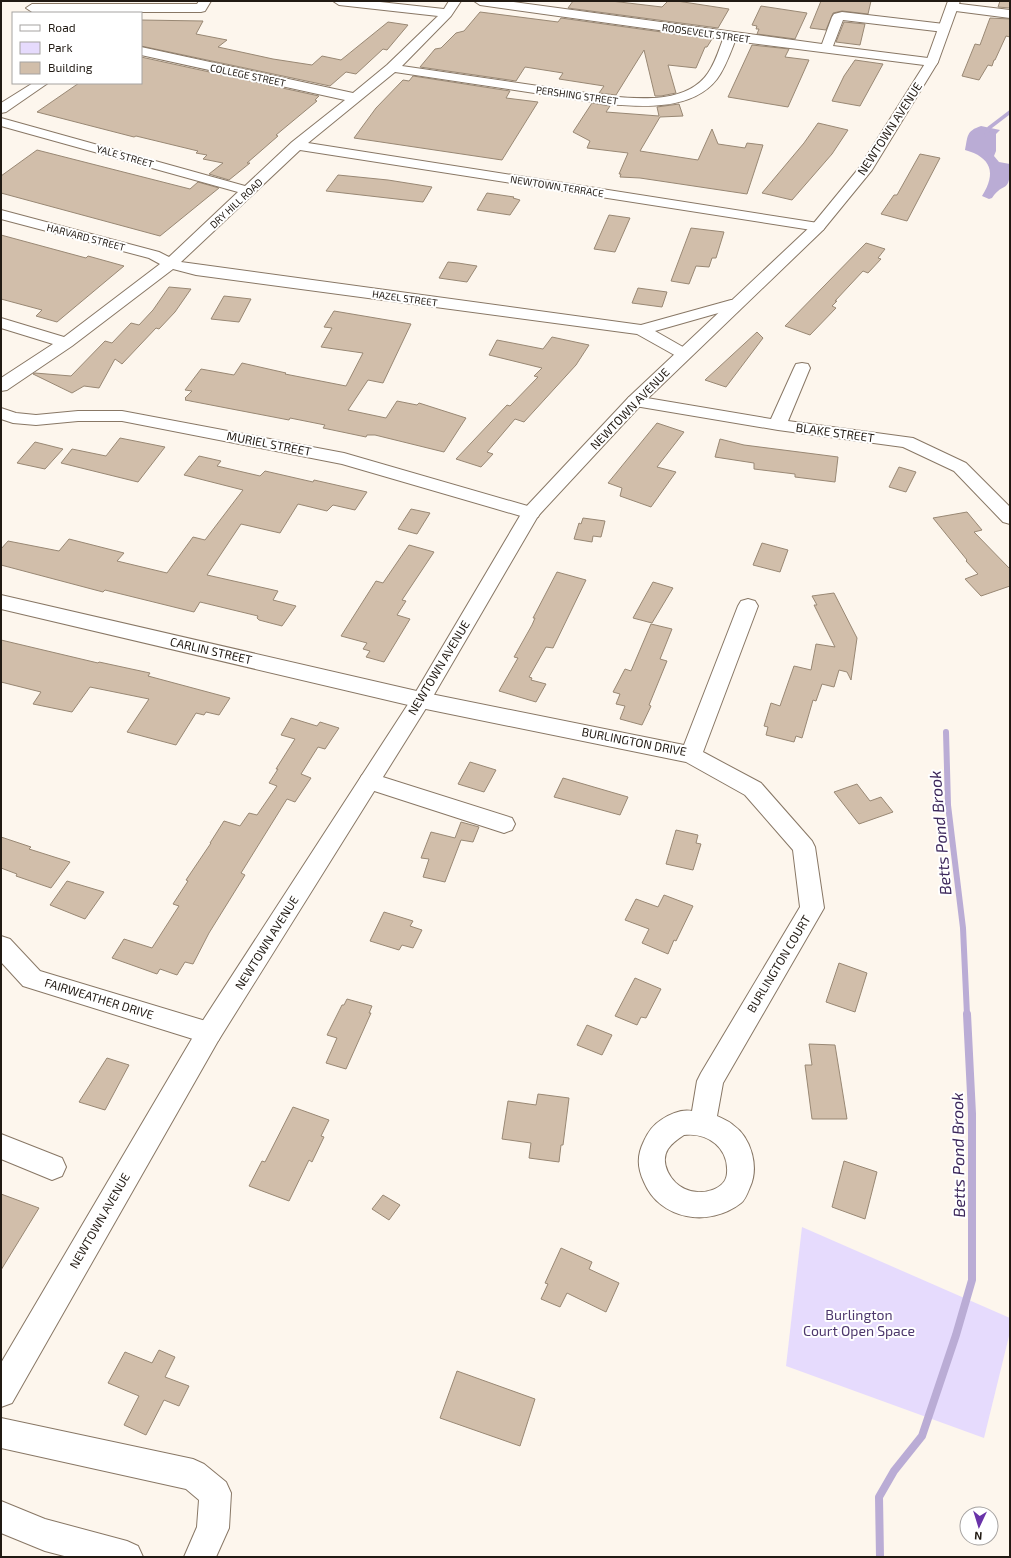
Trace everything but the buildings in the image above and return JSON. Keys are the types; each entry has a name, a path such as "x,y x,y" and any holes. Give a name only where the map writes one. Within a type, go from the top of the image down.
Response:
{"street":[{"path":"339,1 447,13"},
{"name":"DRY HILL ROAD","path":"1,386 66,343 170,264 297,145 392,68 447,13 455,1"},
{"name":"ROOSEVELT STREET","path":"480,1 730,37 932,62"},
{"path":"32,8 83,5 126,11 203,4"},
{"path":"953,4 1010,14"},
{"name":"NEWTOWN AVENUE","path":"4,1381 209,1033 421,700 531,513 635,401 818,227 874,158 932,62 953,4"},
{"path":"826,49 838,17 842,16 944,28"},
{"name":"PERSHING STREET","path":"392,68 607,100 637,102 667,100 690,94 704,87 713,77 730,37"},
{"name":"COLLEGE STREET","path":"142,51 356,98"},
{"path":"1,109 40,84"},
{"name":"YALE STREET","path":"1,122 249,191"},
{"name":"NEWTOWN TERRACE","path":"297,145 818,227"},
{"name":"HARVARD STREET","path":"1,214 154,255 170,264"},
{"name":"HAZEL STREET","path":"170,264 203,271 641,330 684,354"},
{"name":"HAZEL STREET","path":"641,330 737,303"},
{"path":"1,323 66,343"},
{"path":"778,425 786,401 802,368"},
{"name":"BLAKE STREET","path":"635,401 778,425 907,442 960,467 1010,518"},
{"name":"MURIEL STREET","path":"1,413 13,418 36,420 78,416 122,416 344,459 531,513"},
{"name":"CARLIN STREET","path":"1,602 421,700"},
{"name":"BURLINGTON DRIVE","path":"421,700 691,755 748,606"},
{"name":"BURLINGTON COURT","path":"691,755 753,789 804,847 812,908 710,1081 703,1123"},
{"path":"370,781 504,824"},
{"name":"FAIRWEATHER DRIVE","path":"1,946 32,979 209,1033"},
{"path":"1,1146 52,1167"},
{"path":"1,1433 193,1476 215,1493 213,1528 200,1557"},
{"path":"1,1517 45,1535 127,1557"}],"green space":[{"name":"Burlington Court Open Space","path":"802,1227 1010,1318 1010,1332 984,1438 786,1366"}],"shaded area":[{"path":"981,126 1000,130 996,134 996,151 994,156 999,162 1010,164 1009,180 1006,186 989,199 982,196 987,188 989,180 989,167 981,157 965,150 967,138 970,132"}],"waterway":[{"name":"Betts Pond Brook","path":"986,135 989,128 1010,112"},
{"name":"Betts Pond Brook","path":"946,732 948,805 963,928 967,1015"},
{"name":"Betts Pond Brook","path":"880,1557 879,1497 894,1471 922,1436 956,1335 972,1280 972,1114 967,1014"}]}
